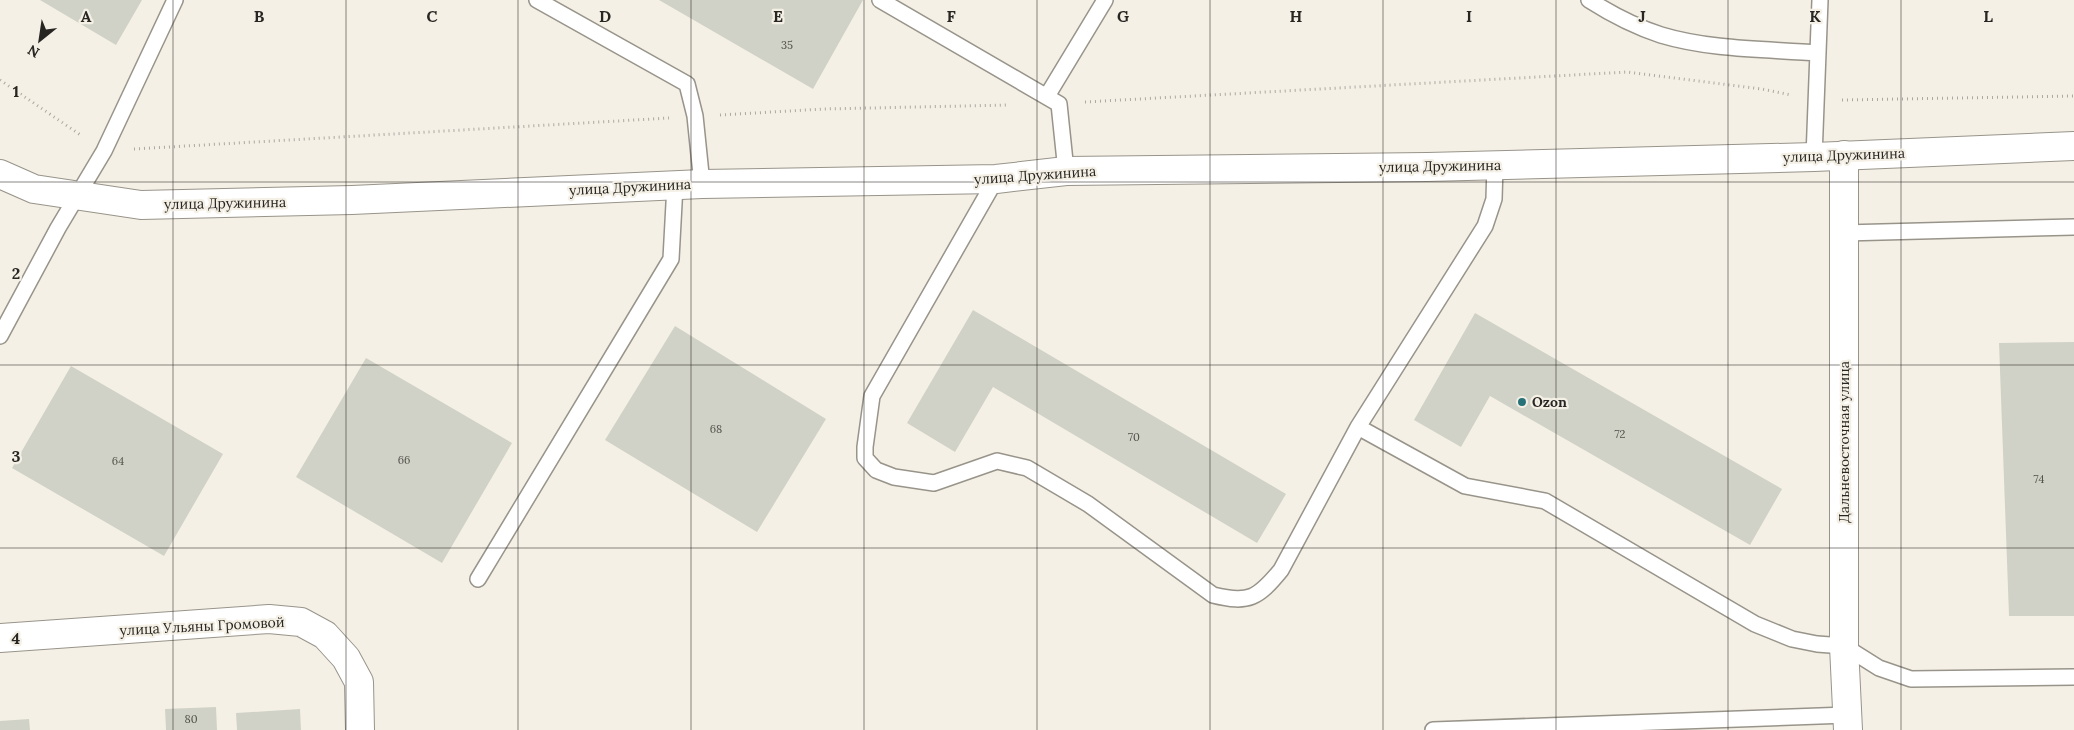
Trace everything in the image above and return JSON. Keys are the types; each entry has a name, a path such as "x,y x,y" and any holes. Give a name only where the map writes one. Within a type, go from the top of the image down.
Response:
{"main road":[{"name":"улица Дружинина","path":"0,174 34,189 141,205 352,200 702,184 996,179 1066,171 1495,165 1814,157 2074,146"},
{"name":"Дальневосточная улица","path":"1844,155 1844,646 1848,722"},
{"name":"улица Ульяны Громовой","path":"0,638 269,619 301,622 325,635 346,658 358,682 360,730"}],"lane":[{"path":"0,336 58,228 104,151 175,0"},
{"path":"537,0 687,84 695,116 702,184"},
{"path":"880,0 1059,104 1066,171"},
{"path":"1047,96 1105,0"},
{"path":"1589,0 1616,16 1660,35 1698,43 1818,53"},
{"path":"1814,157 1818,100 1820,0"},
{"path":"996,179 872,396 865,458 876,470 894,477 934,483 997,461 1027,468 1088,504 1213,595 1234,600 1252,598 1267,587 1281,570 1358,427 1485,226 1494,199 1495,165"},
{"path":"478,579 671,260 675,185"},
{"path":"1844,233 2074,227"},
{"path":"1358,427 1465,486 1545,502 1755,624 1792,639 1817,644 1844,646 1879,668 1911,679 2074,677"},
{"path":"1433,730 1848,722"}],"building":[{"path":"40,0 142,0 116,45"},
{"path":"659,0 863,0 813,89"},
{"path":"973,310 1286,494 1257,543 993,387 955,452 907,423"},
{"path":"1475,313 1782,489 1750,545 1490,396 1461,447 1414,420"},
{"path":"675,326 826,419 757,532 605,440"},
{"path":"2074,342 2074,616 2009,616 1999,343"},
{"path":"366,358 512,443 442,563 296,477"},
{"path":"71,366 223,454 164,556 12,468"},
{"path":"216,707 217,730 166,730 165,709"},
{"path":"300,709 301,730 237,730 236,713"},
{"path":"29,719 30,730 0,730 0,721"}],"place":[{"name":"Ozon","path":"1522,402"}]}
